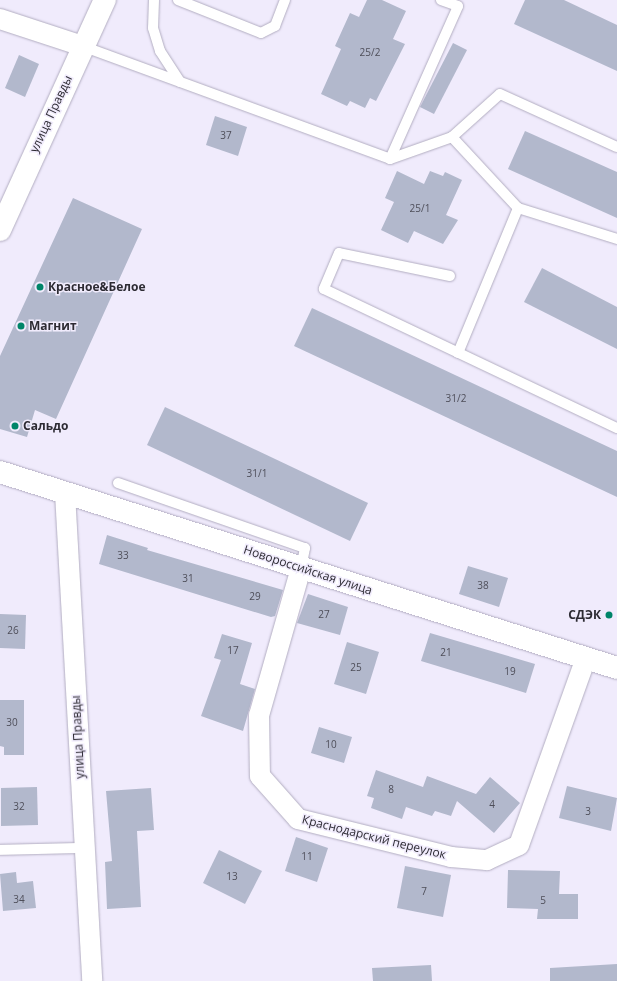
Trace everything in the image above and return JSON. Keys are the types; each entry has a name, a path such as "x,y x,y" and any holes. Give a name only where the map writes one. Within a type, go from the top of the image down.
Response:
{"main road":[{"name":"улица Правды","path":"0,230 82,46 105,0"},
{"name":"Новороссийская улица","path":"0,472 617,668"}],"street":[{"path":"0,19 82,46"},
{"name":"улица Правды","path":"66,493 92,981"},
{"name":"Краснодарский переулок","path":"301,568 259,715 260,776 298,818 451,857 487,860 519,845 586,658"}],"lane":[{"path":"154,0 153,28 160,51 180,82"},
{"path":"178,0 261,33 275,26 285,0"},
{"path":"390,159 458,3 441,0"},
{"path":"82,46 390,159 452,137 500,94 617,147"},
{"path":"452,137 518,208 617,239"},
{"path":"458,353 518,208"},
{"path":"450,276 339,253 324,289 617,428"},
{"path":"118,483 304,548 301,568"},
{"path":"0,850 84,848"}],"building":[{"path":"367,0 382,0 406,11 393,39 405,44 376,101 370,98 365,108 350,101 347,106 321,94 341,49 335,46 350,13 359,17"},
{"path":"525,0 564,0 617,25 617,71 514,24"},
{"path":"453,43 467,50 434,114 420,107"},
{"path":"19,55 39,64 25,97 5,88"},
{"path":"215,116 247,127 238,156 206,145"},
{"path":"525,131 617,172 617,218 508,169"},
{"path":"397,171 424,184 430,171 443,176 445,172 462,180 446,215 458,220 443,244 414,231 408,243 381,230 394,202 385,198"},
{"path":"73,198 142,229 56,419 35,410 27,437 0,429 0,356"},
{"path":"542,268 617,307 617,349 524,302"},
{"path":"312,308 617,451 617,497 294,346"},
{"path":"165,407 368,503 350,541 147,445"},
{"path":"107,535 148,548 147,550 283,590 275,616 271,617 99,564"},
{"path":"468,566 508,578 499,607 459,594"},
{"path":"308,594 348,607 340,635 297,623"},
{"path":"0,614 26,615 25,649 0,648"},
{"path":"430,633 535,664 526,693 421,661"},
{"path":"222,634 252,643 240,684 255,689 243,731 201,716 221,660 214,658"},
{"path":"347,642 379,652 366,694 334,684"},
{"path":"0,700 24,700 24,755 4,755 4,747 0,746"},
{"path":"319,727 352,737 344,763 311,753"},
{"path":"376,770 423,787 427,776 476,794 490,777 520,803 494,833 457,801 451,816 435,811 432,816 406,807 402,819 371,808 374,798 367,796"},
{"path":"567,786 617,798 611,831 559,818"},
{"path":"37,787 38,825 1,826 1,788"},
{"path":"151,788 154,830 137,831 141,907 107,909 105,862 112,861 106,791"},
{"path":"296,837 328,848 317,882 285,871"},
{"path":"219,850 262,871 245,904 203,883"},
{"path":"405,866 451,875 443,917 397,908"},
{"path":"508,870 560,871 559,894 578,894 578,919 537,919 538,909 507,908"},
{"path":"16,872 17,883 33,881 36,908 3,911 0,874"},
{"path":"617,964 617,981 550,981 550,968"},
{"path":"431,965 432,981 373,981 372,968"}],"place":[{"name":"Красное&Белое","path":"40,287"},
{"name":"Магнит","path":"21,326"},
{"name":"Сальдо","path":"15,426"},
{"name":"СДЭК","path":"609,615"}]}
